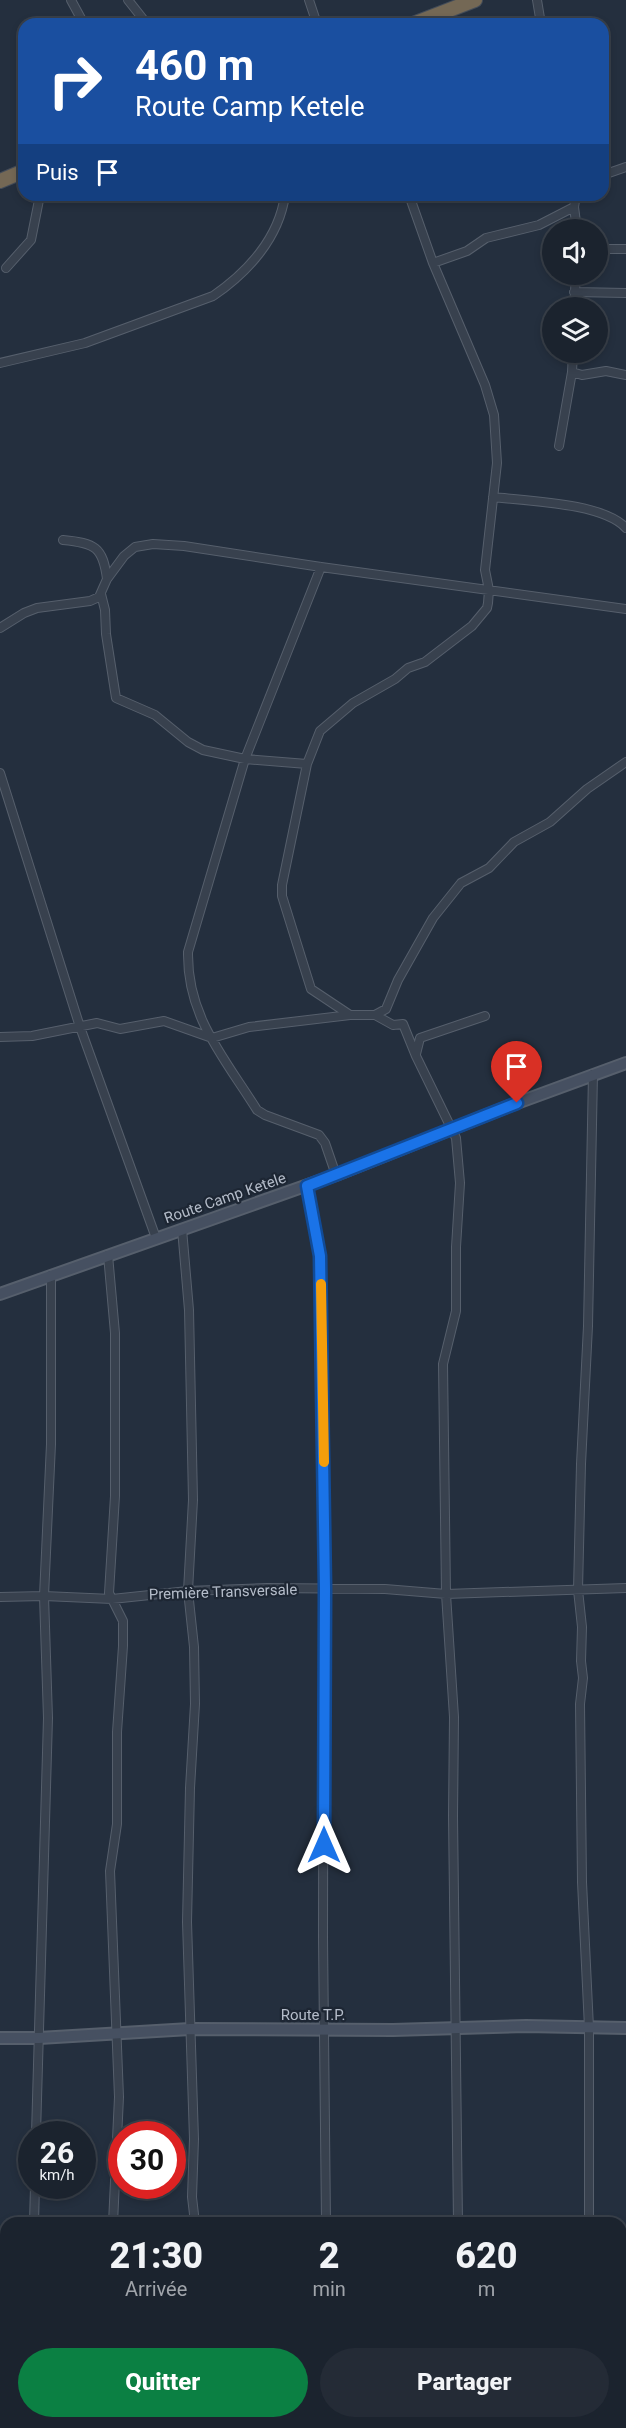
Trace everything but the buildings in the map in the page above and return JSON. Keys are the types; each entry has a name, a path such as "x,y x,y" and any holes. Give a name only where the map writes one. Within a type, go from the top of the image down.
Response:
{"highway":[{"path":"428,18 475,0"},
{"path":"0,181 18,174"}],"street":[{"path":"71,0 81,18"},
{"path":"128,0 142,18"},
{"path":"309,0 315,18"},
{"path":"537,0 540,18"},
{"path":"609,173 626,167"},
{"path":"6,268 32,240 39,201"},
{"path":"0,363 85,343 213,296 267,246 282,212 284,201"},
{"path":"350,1015 311,989 282,896 283,876 316,738 325,725 352,703 395,679 408,668 425,662 472,626 487,608 489,590 485,570 497,463 494,415 463,331 433,263 411,201"},
{"path":"575,201 576,219"},
{"path":"433,263 467,251 486,238 539,225 574,207"},
{"path":"608,249 626,249"},
{"path":"574,297 575,285"},
{"path":"574,292 626,293"},
{"path":"559,446 572,363"},
{"path":"572,372 582,375 606,371 626,375"},
{"path":"494,497 592,510 620,522 626,528"},
{"path":"63,540 86,542 93,545 105,561 107,579"},
{"path":"0,628 37,608 90,601 101,594 107,579 124,556 135,547 153,544 184,546 626,609"},
{"path":"321,567 245,759 188,952 188,972 192,995 200,1018 260,1113 319,1135 336,1175"},
{"path":"101,594 116,698 155,715 188,742 203,750 245,759 308,764"},
{"path":"0,1037 32,1036 97,1023 120,1029 168,1021 212,1038 249,1027 350,1015 375,1015 386,1009 398,980 433,918 461,883 489,868 514,842 550,822 587,789 626,762"},
{"path":"0,773 80,1027 156,1238"},
{"path":"375,1015 393,1025 403,1024 456,1138 460,1183 456,1247 456,1311 443,1364 446,1594 454,1717 458,2217"},
{"path":"416,1056 420,1038 485,1016"},
{"name":"Route Camp Ketele","path":"0,1294 307,1186 626,1063"},
{"path":"589,2217 589,2028 581,1843 580,1704 583,1678 582,1627 578,1590 588,1326 593,1074"},
{"path":"307,1186 320,1256 325,1589 323,1938 326,2217"},
{"path":"182,1229 189,1310 194,1500 188,1591 194,1647 195,1704 190,1788 187,1922 194,2139 192,2197 194,2217"},
{"path":"108,1256 115,1333 115,1496 108,1593 123,1621 117,1732 117,1824 110,1871 119,2097 113,2217"},
{"path":"36,2121 48,1718 44,1596 51,1444 51,1275"},
{"name":"Première Transversale","path":"0,1597 112,1599 188,1591 267,1588 385,1589 446,1594 626,1588"},
{"name":"Route T.P.","path":"0,2038 39,2038 190,2029 526,2026 626,2028"},
{"path":"34,2217 35,2199"}],"slow traffic":[{"path":"321,1284 324,1462"}],"route":[{"path":"324,1845 324,1426 320,1256 307,1186 517,1103"}]}
